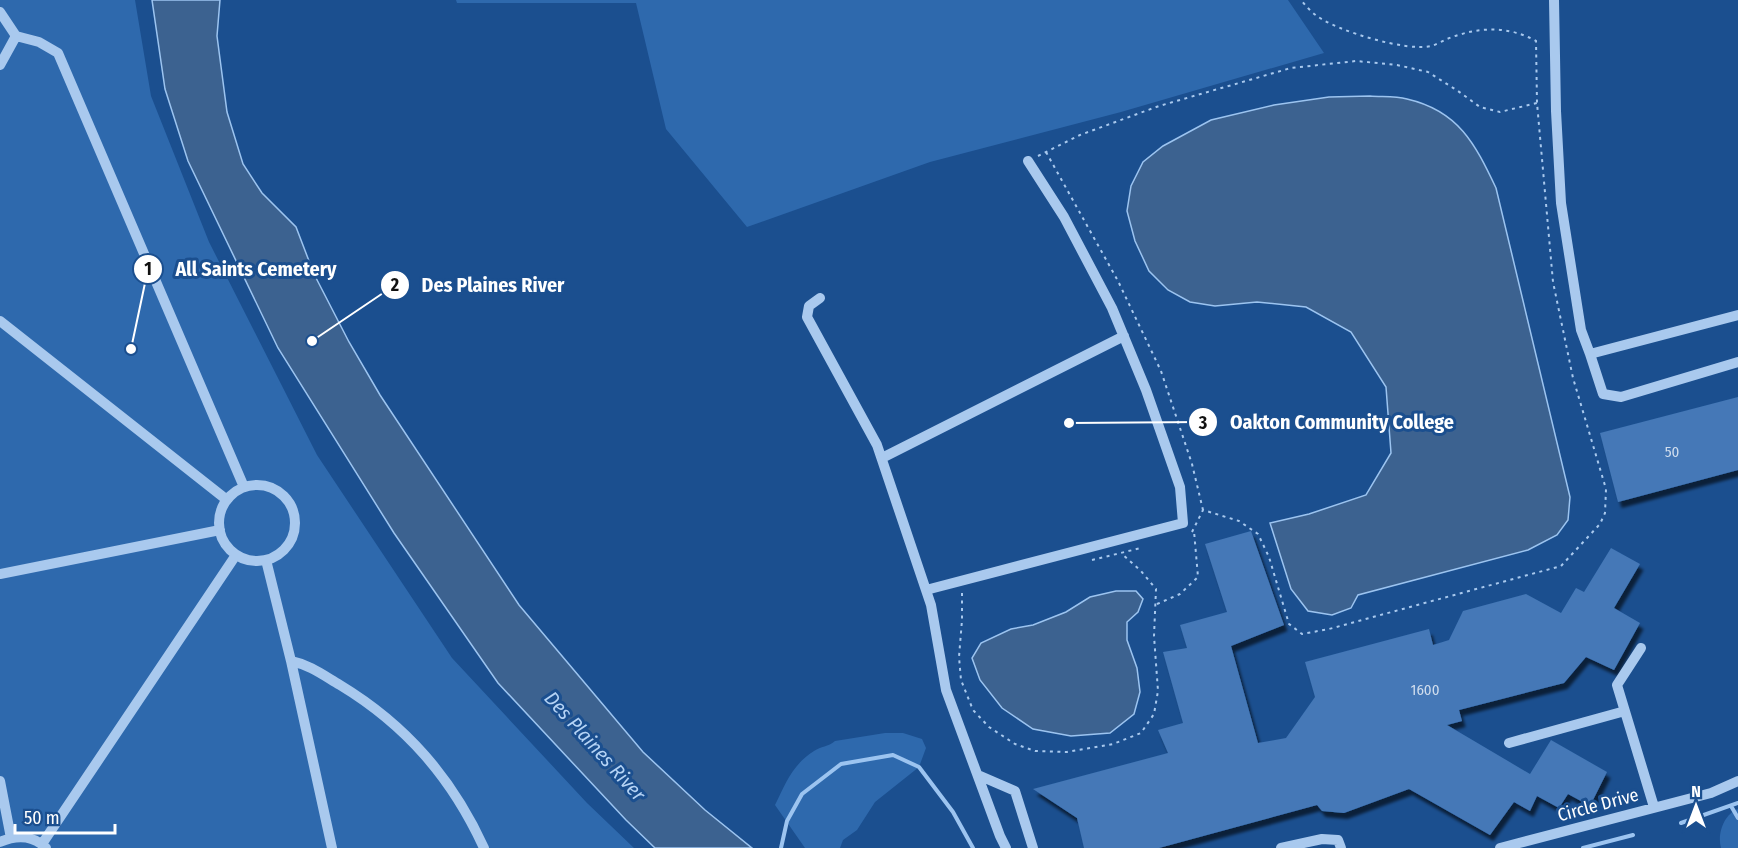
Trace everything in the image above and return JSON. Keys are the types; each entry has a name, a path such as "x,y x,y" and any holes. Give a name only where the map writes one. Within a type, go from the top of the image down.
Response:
{"street":[{"path":"1554,0 1556,111 1561,202 1581,330 1603,394 1621,397 1738,363"},
{"path":"0,12 16,36 39,42 58,52 244,488"},
{"path":"0,65 16,36"},
{"path":"926,590 1183,523 1180,487 1146,390 1124,336 1112,308 1064,217 1028,161"},
{"path":"820,298 809,306 807,316 877,444 931,605 946,690 999,836 1006,848"},
{"path":"1590,354 1738,315"},
{"path":"0,321 227,500"},
{"path":"882,458 1124,336"},
{"path":"256,485 279,492 288,501 295,524 286,547 277,555 266,560 250,560 236,555 228,548 220,530 219,520 227,500 234,493 256,485"},
{"path":"0,574 220,530"},
{"path":"0,842 22,837 32,839 44,846 236,555"},
{"path":"266,560 291,661 332,848"},
{"path":"1641,648 1617,685 1654,807"},
{"path":"291,661 305,664 361,698 407,736 444,777 470,817 484,848"},
{"path":"1509,743 1625,711"},
{"path":"978,775 1015,791 1033,848"},
{"path":"0,781 11,838"},
{"name":"Circle Drive","path":"1500,848 1712,793 1738,782"},
{"path":"1281,848 1322,839 1338,840 1341,848"}],"path":[{"path":"1156,605 1180,594 1198,577 1194,531 1203,510 1239,521 1258,534 1269,557 1289,624 1302,634 1329,629 1561,566 1600,524 1605,513 1606,489 1573,378 1552,282 1537,103 1536,41 1503,29 1475,31 1430,46 1404,46 1344,30 1317,17 1301,0"},
{"path":"1028,161 1080,135 1159,106 1291,68 1356,61 1397,64 1428,72 1480,107 1500,112 1537,103"},
{"path":"1184,534 1194,531"},
{"path":"1088,561 1142,547"},
{"path":"961,581 962,620 959,657 961,680 973,710 989,727 1015,744 1035,751 1067,752 1113,744 1141,733 1154,714 1158,691 1154,636 1156,590 1141,571 1122,554"}],"shaded area":[{"path":"0,0 135,0 151,96 209,242 317,455 452,658 587,803 634,848 0,848"},
{"path":"456,0 1288,0 1324,53 1121,112 930,162 747,227 666,129 636,3 457,3"},
{"path":"885,733 903,733 922,739 926,748 919,767 875,802 857,830 843,840 840,848 805,848 775,805 795,768 806,756 835,741"},
{"path":"1738,809 1738,848 1721,848 1720,837 1725,820"}],"water":[{"path":"152,0 220,0 217,36 227,112 243,164 262,193 296,227 314,274 349,342 380,395 519,605 643,752 705,810 752,848 655,848 498,683 394,533 278,348 188,161 165,89"},
{"path":"1370,96 1407,99 1425,104 1440,112 1463,132 1481,157 1496,188 1570,497 1568,520 1557,535 1528,550 1358,595 1351,608 1332,615 1308,611 1291,589 1270,523 1309,514 1366,495 1391,453 1386,387 1351,332 1306,307 1257,302 1215,306 1190,302 1168,290 1149,271 1135,241 1127,211 1131,186 1143,162 1163,146 1211,120 1274,105 1329,97"},
{"path":"1116,591 1136,591 1143,599 1138,612 1127,622 1127,640 1137,668 1140,692 1134,714 1110,733 1071,736 1033,729 1002,708 980,680 972,658 981,643 1011,629 1033,625 1066,612 1090,597"}],"building":[{"path":"1738,397 1738,470 1618,502 1600,433"},
{"path":"1251,531 1284,625 1231,646 1258,743 1286,738 1315,697 1305,662 1429,629 1433,645 1449,640 1463,611 1526,594 1561,613 1576,588 1584,592 1611,548 1640,564 1614,608 1640,623 1614,670 1586,657 1564,683 1459,710 1462,721 1447,725 1530,774 1551,740 1607,772 1590,806 1568,794 1559,808 1537,796 1530,811 1514,802 1490,835 1409,789 1344,813 1322,811 1317,805 1159,848 1084,848 1077,818 1033,789 1168,753 1158,730 1183,723 1163,652 1187,648 1180,625 1227,612 1205,544"}],"waterway":[{"path":"781,848 787,821 802,794 841,764 893,755 919,767 953,812 973,848"},
{"path":"1681,823 1738,803"},
{"path":"1731,806 1738,818"},
{"path":"1583,848 1633,835"}],"place":[{"name":"Des Plaines River","path":"312,341"},
{"name":"All Saints Cemetery","path":"131,349"},
{"name":"Oakton Community College","path":"1069,423"}]}
